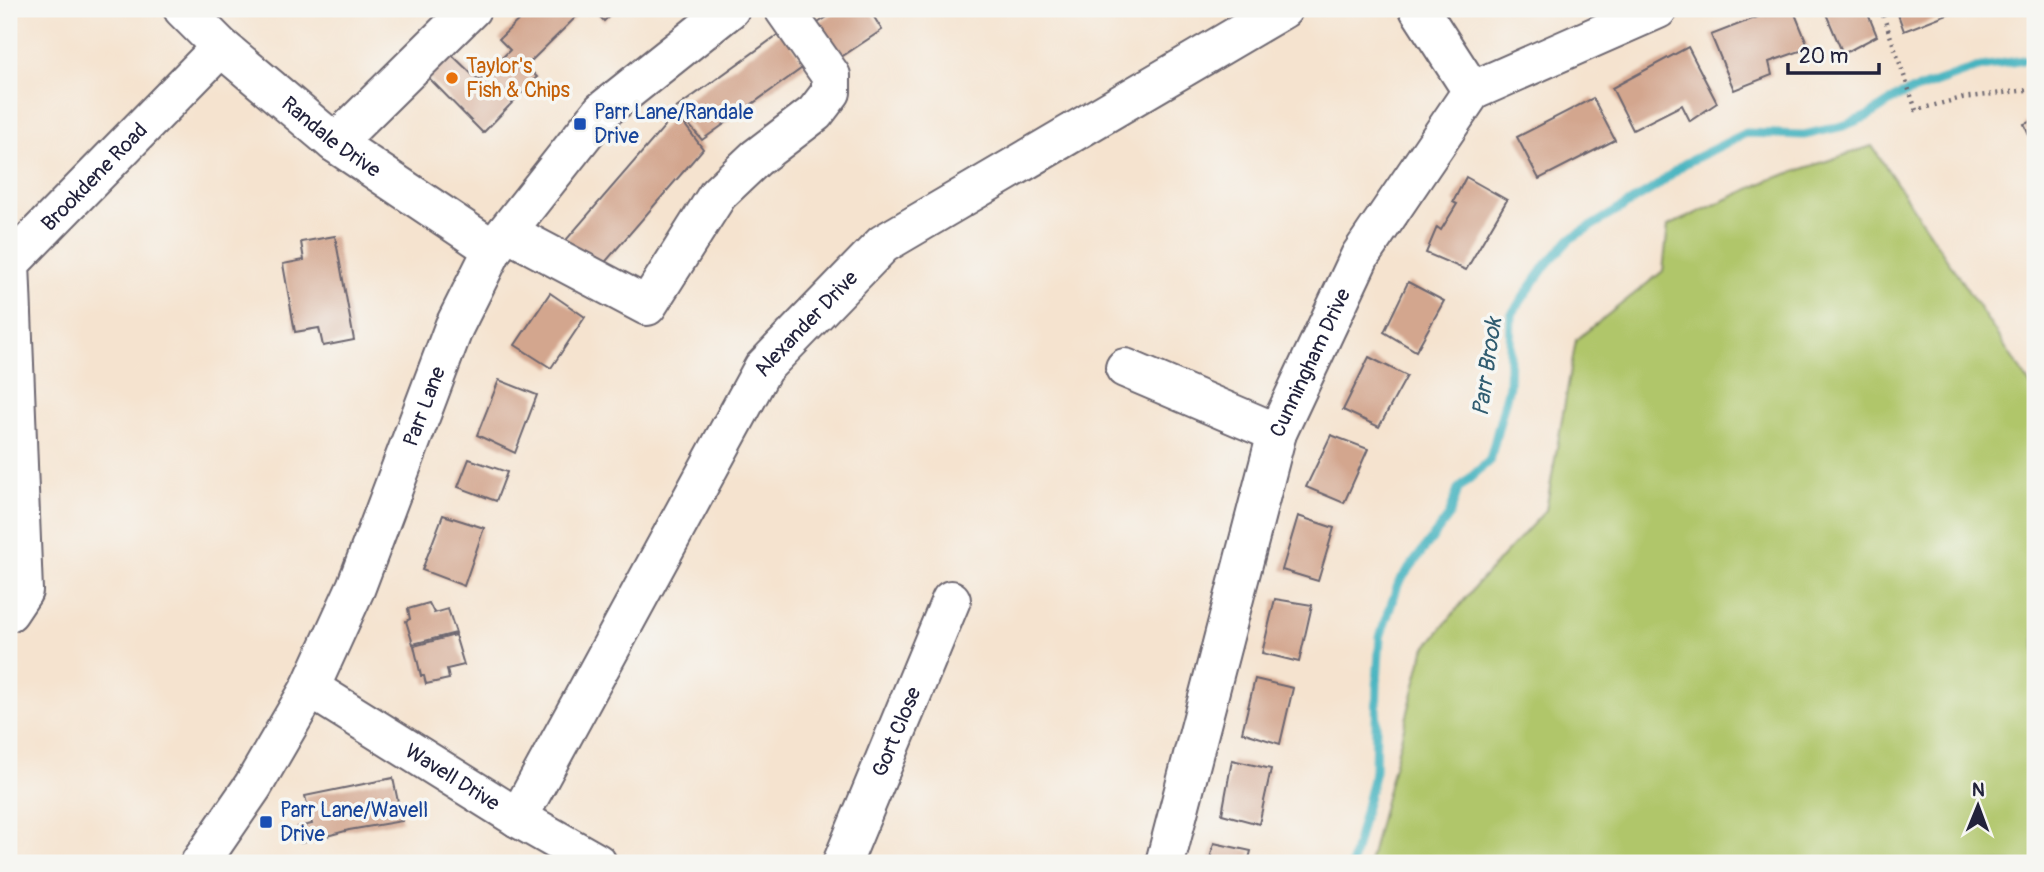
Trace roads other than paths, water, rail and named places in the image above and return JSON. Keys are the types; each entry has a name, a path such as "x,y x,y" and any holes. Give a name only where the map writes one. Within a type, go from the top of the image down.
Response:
{"street":[{"name":"Randale Drive","path":"183,9 221,47 335,143 500,241 647,306 718,194 756,158 815,113 831,92 831,76 784,9"},
{"path":"335,143 471,9"},
{"name":"Parr Lane","path":"200,863 253,786 310,688 356,587 454,327 500,241 602,111 730,9"},
{"name":"Alexander Drive","path":"518,818 762,368 883,243 1283,9"},
{"path":"1419,9 1472,91 1658,9"},
{"name":"Brookdene Road","path":"9,612 23,592 10,262 221,47"},
{"name":"Cunningham Drive","path":"1165,863 1277,433 1360,256 1472,91"},
{"path":"1125,368 1277,433"},
{"name":"Gort Close","path":"842,863 951,600"},
{"name":"Wavell Drive","path":"310,688 518,818 597,863"}],"waterway":[{"name":"Parr Brook","path":"1352,863 1375,771 1380,637 1399,582 1449,516 1458,489 1490,460 1509,386 1511,315 1546,265 1570,239 1654,188 1684,164 1746,133 1804,135 1843,126 1868,116 1899,96 1976,68 2035,58"}],"place":[{"name":"Taylor's Fish & Chips","path":"452,78"},
{"name":"Parr Lane/Randale Drive","path":"580,124"},
{"name":"Parr Lane/Wavell Drive","path":"266,822"}]}
